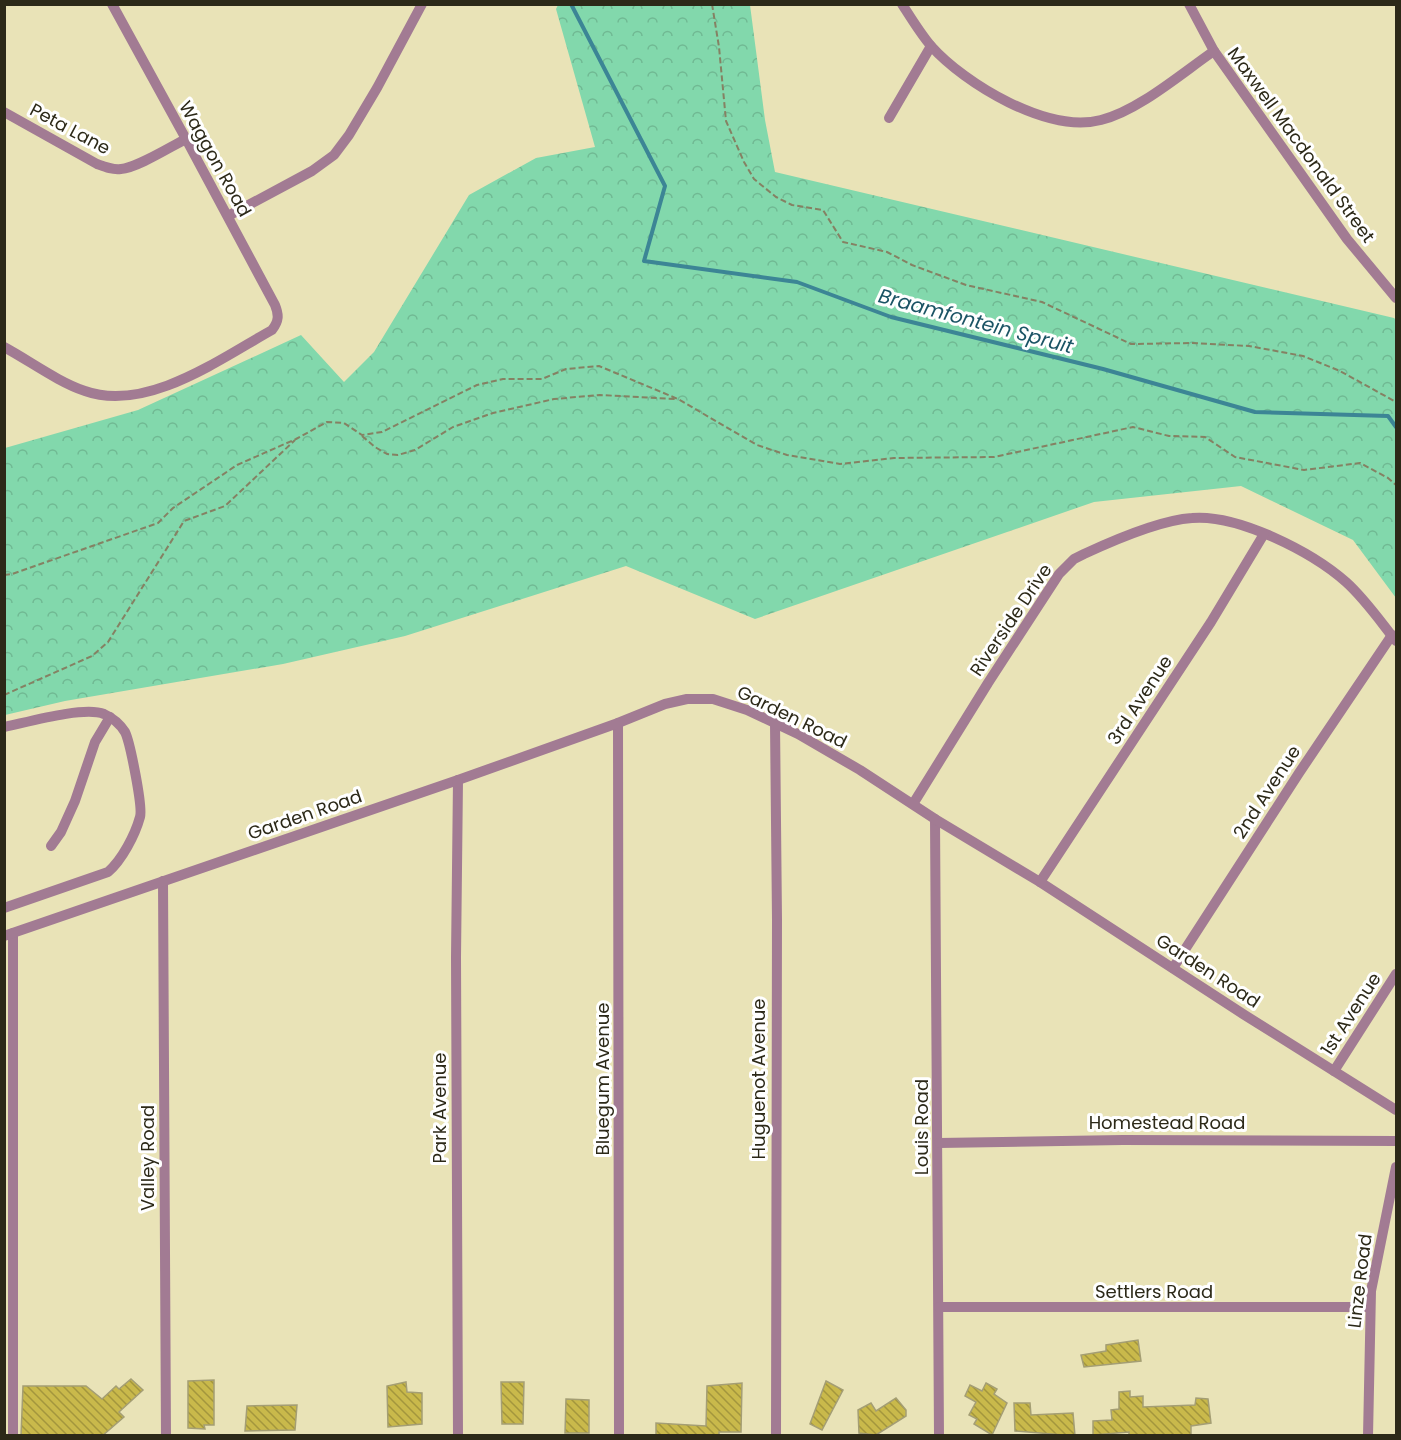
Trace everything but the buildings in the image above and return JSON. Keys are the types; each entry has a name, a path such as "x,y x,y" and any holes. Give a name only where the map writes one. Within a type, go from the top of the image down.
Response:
{"street":[{"name":"Waggon Road","path":"4,347 84,391 117,397 166,386 188,377 272,330 277,324 278,312 112,4"},
{"path":"228,216 312,171 334,155 349,135 377,88 422,4"},
{"path":"902,4 931,46 982,87 1011,104 1045,117 1075,122 1100,121 1127,110 1214,51"},
{"name":"Maxwell Macdonald Street","path":"1189,4 1214,51 1347,239 1396,298"},
{"path":"889,118 931,46"},
{"name":"Peta Lane","path":"4,112 97,164 113,169 133,166 186,139"},
{"name":"Riverside Drive","path":"914,804 988,683 1059,574 1074,559 1148,529 1191,518 1228,522 1264,534 1308,554 1347,583 1394,638"},
{"name":"3rd Avenue","path":"1040,882 1211,622 1264,534"},
{"name":"2nd Avenue","path":"1173,968 1299,773 1394,638"},
{"name":"Garden Road","path":"9,935 458,780 665,704 699,698 728,702 824,748 935,819 1040,882 1396,1110"},
{"path":"4,727 89,711 110,717 120,725 129,740 141,811 132,835 116,864 105,874 4,908"},
{"path":"51,846 61,832 75,801 92,750 110,717"},
{"name":"Bluegum Avenue","path":"618,723 620,1436"},
{"name":"Huguenot Avenue","path":"775,723 776,1436"},
{"name":"Park Avenue","path":"458,780 456,957 458,1436"},
{"name":"Louis Road","path":"935,819 939,1143 939,1436"},
{"name":"Valley Road","path":"163,881 166,1436"},
{"path":"9,935 13,1436"},
{"name":"1st Avenue","path":"1334,1071 1396,974"},
{"name":"Homestead Road","path":"939,1143 1123,1140 1396,1142"},
{"name":"Linze Road","path":"1368,1436 1369,1307 1396,1167"},
{"name":"Settlers Road","path":"939,1307 1369,1307"}],"path":[{"path":"712,4 719,47 726,121 744,162 754,179 776,197 792,205 823,210 843,242 887,252 912,265 966,285 1042,302 1131,344 1191,343 1249,346 1303,356 1340,371 1396,402"},
{"path":"362,435 382,432 477,385 503,379 542,379 566,369 599,366 678,399 757,445 787,455 840,464 894,458 994,457 1132,427 1169,436 1205,438 1235,457 1304,470 1360,464 1388,478 1396,485"},
{"path":"4,575 158,523 172,508 237,465 296,439 327,422 344,423 381,451 398,455 416,450 453,427 493,413 554,399 600,395 678,399"},
{"path":"4,695 92,656 108,642 184,521 225,506 296,439"}],"green space":[{"path":"558,5 750,5 765,120 775,172 1394,318 1396,320 1396,598 1353,540 1241,486 1094,502 755,619 626,566 405,636 283,664 65,701 5,715 5,448 138,410 301,335 344,382 374,352 469,195 536,158 595,147 556,9"}],"waterway":[{"name":"Braamfontein Spruit","path":"571,4 665,186 644,261 797,282 891,317 1103,369 1255,412 1388,416 1396,427"}]}
